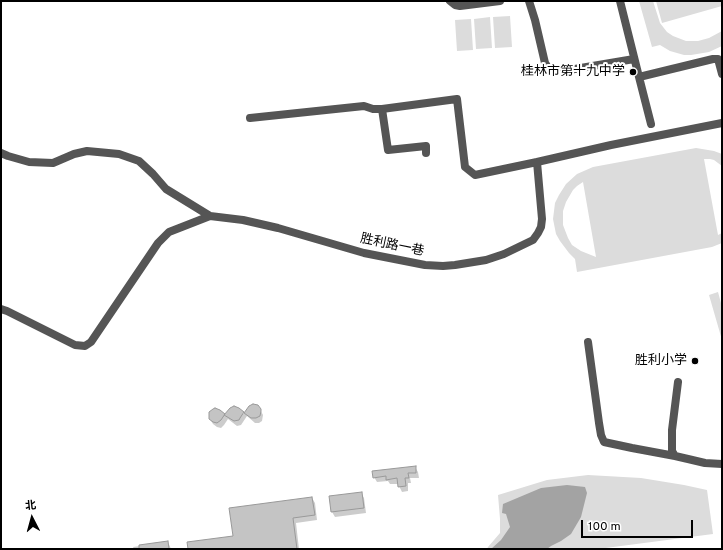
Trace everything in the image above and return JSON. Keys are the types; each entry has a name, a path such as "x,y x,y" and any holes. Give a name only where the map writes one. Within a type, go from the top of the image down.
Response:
{"street":[{"path":"450,1 455,5 460,6 500,1"},
{"path":"529,1 545,63 549,68 556,72 634,59"},
{"path":"620,1 651,124"},
{"path":"639,77 708,59 720,59 722,74"},
{"path":"250,118 364,106 373,109 382,109 457,99 465,166 475,175 611,145 722,123"},
{"path":"382,109 388,150 426,146 426,153"},
{"name":"胜利路一巷","path":"1,153 29,162 53,163 74,154 87,151 119,154 139,161 166,189 210,216 257,223 364,253 425,265 443,266 486,260 504,254 533,240 541,227 542,219 537,162"},
{"path":"1,309 75,345 85,346 91,342 158,243 169,232 210,216"},
{"path":"588,342 599,423 604,442 705,463 722,464"},
{"path":"676,456 672,451 672,430 678,382"}],"shaded area":[{"path":"639,1 653,1 660,23 667,32 673,36 686,41 698,41 709,38 722,31 722,46 709,52 691,55 684,55 670,51 660,45 652,47"},
{"path":"656,1 722,1 722,6 662,23"},
{"path":"510,16 512,47 495,48 493,17"},
{"path":"490,17 492,48 476,49 474,19"},
{"path":"471,19 473,50 457,51 455,20"},
{"path":"696,148 722,154 722,166 714,160 704,159 718,235 722,233 722,243 712,247 577,272 575,259 556,234 553,219 555,203 566,184 577,174 593,167","holes":["583,182 596,257 581,251 572,245 563,225 563,211 566,202 573,190"]},
{"path":"718,292 721,303 722,301 722,340 709,295"},
{"path":"588,475 641,478 707,490 713,534 598,549 487,549 500,533 498,495 547,480"},
{"path":"567,485 585,487 587,493 581,517 571,534 547,549 491,549 501,540 510,527 506,514 502,513 503,504 541,488"}],"building":[{"path":"253,404 258,405 261,409 260,416 256,418 251,418 244,413 249,406"},
{"path":"234,406 244,412 239,420 234,421 224,415"},
{"path":"215,408 225,414 217,423 209,419 209,412"},
{"path":"416,466 416,473 408,473 409,478 405,478 406,486 398,487 397,478 386,480 386,476 373,478 372,471"},
{"path":"362,492 364,508 331,512 329,496"},
{"path":"312,497 315,515 293,518 297,549 188,549 187,542 233,536 229,508"},
{"path":"168,541 169,549 139,549 139,545"}],"place":[{"name":"桂林市第十九中学","path":"633,72"},
{"name":"胜利小学","path":"695,361"}]}
